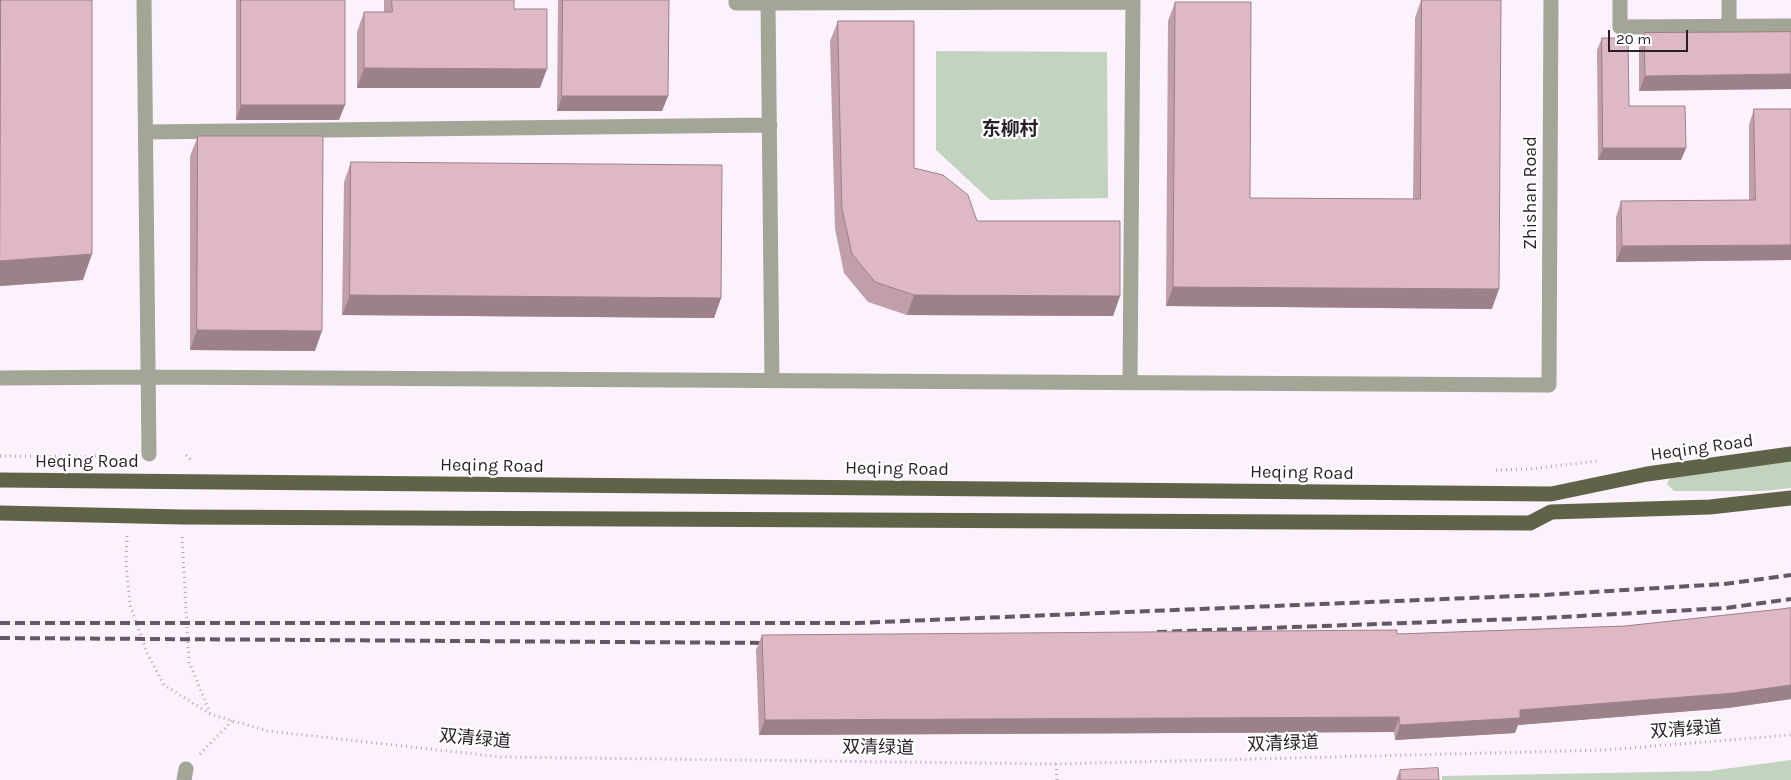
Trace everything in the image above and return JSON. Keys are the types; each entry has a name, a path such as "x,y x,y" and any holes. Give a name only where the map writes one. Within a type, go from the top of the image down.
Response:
{"main road":[{"name":"Heqing Road","path":"0,480 1551,494 1647,474 1791,454"},
{"path":"0,513 182,517 1530,523 1552,512 1710,507 1791,498"}],"street":[{"path":"144,0 149,454"},
{"path":"0,378 148,377 1130,382 1132,1 736,3 736,0"},
{"name":"Zhishan Road","path":"1130,382 1549,385 1551,0"},
{"path":"1620,0 1620,27 1791,26"},
{"path":"1729,0 1729,26"},
{"path":"768,3 772,381"},
{"path":"146,132 770,125"}],"path":[{"path":"0,456 91,457 104,453"},
{"path":"182,517 182,555 189,662 210,714"},
{"name":"双清绿道","path":"127,528 126,563 130,605 147,653 164,685 210,714 268,731 502,757 1056,764 1605,750 1791,735"},
{"path":"185,774 233,720"},
{"path":"1056,764 1057,780"}],"green space":[{"path":"936,51 1107,52 1108,198 990,200 936,150"},
{"path":"1791,460 1791,488 1764,491 1674,491 1667,484 1671,475"},
{"path":"1791,760 1791,780 1442,780 1442,776 1709,771"}],"building":[{"path":"1,0 92,0 92,254 0,261"},
{"path":"241,0 345,0 345,105 241,105"},
{"path":"392,0 514,0 514,9 547,9 547,69 364,68 364,12 392,12"},
{"path":"563,0 669,0 668,96 562,96"},
{"path":"1422,0 1501,0 1499,289 1173,287 1175,2 1251,2 1250,198 1420,199"},
{"path":"838,21 914,21 914,168 943,175 968,195 977,221 1120,221 1120,296 914,295 875,282 852,254 842,209"},
{"path":"1791,32 1791,74 1645,76 1644,33"},
{"path":"1602,38 1628,38 1629,106 1685,106 1686,148 1603,148"},
{"path":"1754,109 1791,109 1791,245 1622,246 1621,201 1755,200"},
{"path":"198,136 323,136 322,331 197,330"},
{"path":"351,162 722,165 721,298 350,295"},
{"path":"1791,608 1791,685 1734,693 1520,710 1520,718 1400,725 1399,717 765,720 762,635 1397,630 1397,634 1625,626"},
{"path":"1438,768 1439,780 1400,780 1400,770"}],"railway":[{"path":"0,623 856,623 1543,595 1724,584 1791,575"},
{"path":"1157,632 1543,618 1726,608 1791,599"},
{"path":"0,638 772,643"}],"district":[{"name":"东柳村","path":"1010,130"}]}
